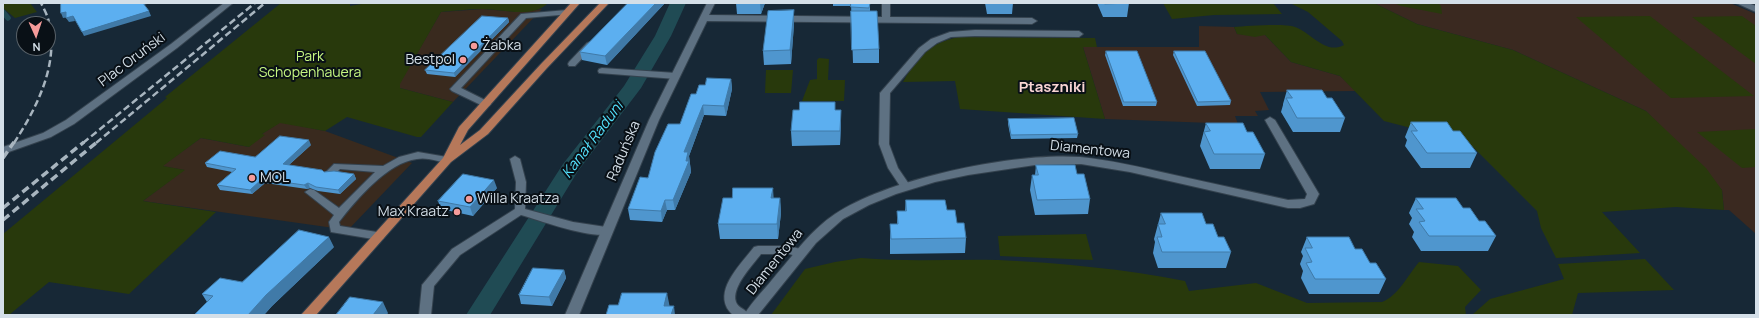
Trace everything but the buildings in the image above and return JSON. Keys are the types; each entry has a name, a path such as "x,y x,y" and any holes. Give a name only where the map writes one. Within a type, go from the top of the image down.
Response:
{"main road":[{"path":"447,160 463,129 576,3"},
{"path":"308,315 447,160 484,132 544,66 605,3"}],"street":[{"name":"Plac Oruński","path":"3,151 47,135 88,110 230,3"},
{"name":"Raduńska","path":"572,315 606,231 654,120 711,3"},
{"path":"886,3 886,20"},
{"path":"1740,3 1756,9"},
{"path":"704,18 1032,21"},
{"name":"Diamentowa","path":"751,315 800,253 827,225 847,211 875,197 963,172 1010,163 1070,160 1144,172 1288,204 1310,201 1313,194 1270,120"}],"lane":[{"path":"486,104 455,89 524,16 567,12"},
{"path":"906,187 893,168 884,144 885,93 922,50 934,41 950,35 975,33 1079,34"},
{"path":"572,64 595,41"},
{"path":"602,71 676,76"},
{"path":"379,236 335,229 334,222 383,170 401,160 415,156 447,160"},
{"path":"515,159 521,182 520,211"},
{"path":"330,173 338,166 383,170"},
{"path":"310,192 340,214"},
{"path":"425,315 428,285 456,252 520,211 561,223 606,231"},
{"path":"743,315 735,312 729,302 730,289 758,250 789,250 800,253"}],"shaded area":[{"path":"1374,3 1730,3 1756,14 1756,234 1729,210 1724,210 1722,190 1646,111 1513,50 1417,24"},
{"path":"483,9 518,12 542,9 453,102 400,88 399,84 441,12"},
{"path":"1199,26 1234,27 1237,34 1265,35 1291,62 1340,76 1356,91 1260,92 1269,110 1255,111 1258,116 1235,116 1238,124 1105,119 1083,47 1199,47"},
{"path":"280,122 325,131 412,163 348,230 143,201 184,170 162,166 201,138 249,147 262,134"}],"green space":[{"path":"3,3 30,3 37,12 16,16 15,18 3,8"},
{"name":"Park Schopenhauera","path":"281,3 350,3 350,6 367,3 548,3 534,11 525,12 482,9 441,12 400,84 400,88 453,102 421,137 347,117 325,131 280,123 262,134 265,135 249,147 201,138 163,166 185,170 143,201 216,212 129,294 49,282 9,315 3,315 3,234 167,98 165,97"},
{"path":"1163,3 1273,3 1282,14 1214,15 1172,19"},
{"path":"1290,3 1374,3 1417,24 1513,50 1646,111 1706,168 1722,190 1724,210 1676,207 1602,212 1640,253 1556,258 1541,228 1537,211 1469,143 1384,121 1340,76 1291,62 1265,35 1255,37 1237,34 1234,27 1283,25 1295,27 1319,42 1331,47 1344,45 1342,41 1308,12"},
{"path":"1438,3 1441,6 1442,14 1401,6 1396,4"},
{"path":"1650,16 1754,96 1671,98 1576,17"},
{"path":"1742,16 1756,26 1756,64 1692,17"},
{"path":"958,37 1095,38 1097,47 1083,47 1105,119 960,109 955,81 903,82 924,52 947,40"},
{"path":"819,58 829,59 828,80 845,80 844,101 802,101 810,80 817,79 817,60"},
{"path":"766,70 793,70 791,93 765,93"},
{"path":"1756,129 1756,167 1742,168 1697,132"},
{"path":"1086,234 1093,260 1000,256 998,236"},
{"path":"861,258 912,260 998,260 1092,267 1185,281 1189,291 1256,283 1307,303 1382,302 1398,290 1419,262 1458,266 1481,290 1465,307 1466,315 771,315 805,269"},
{"path":"1645,259 1674,290 1578,293 1572,315 1472,315 1490,299 1564,279 1558,264"}],"waterway":[{"name":"Kanał Raduni","path":"478,315 570,168 632,88 663,36 678,3"},
{"path":"3,12 8,18"}],"railway":[{"path":"14,143 30,116 44,86 51,55 49,23 41,3"},
{"path":"83,143 255,3"},
{"path":"96,143 265,3"},
{"path":"3,158 14,142"},
{"path":"3,208 84,142"},
{"path":"3,220 97,142"}],"place":[{"name":"Żabka","path":"474,46"},
{"name":"Bestpol","path":"463,60"},
{"name":"MOL","path":"252,178"},
{"name":"Willa Kraatza","path":"469,199"},
{"name":"Max Kraatz","path":"457,212"}],"district":[{"name":"Ptaszniki","path":"1052,88"}]}
